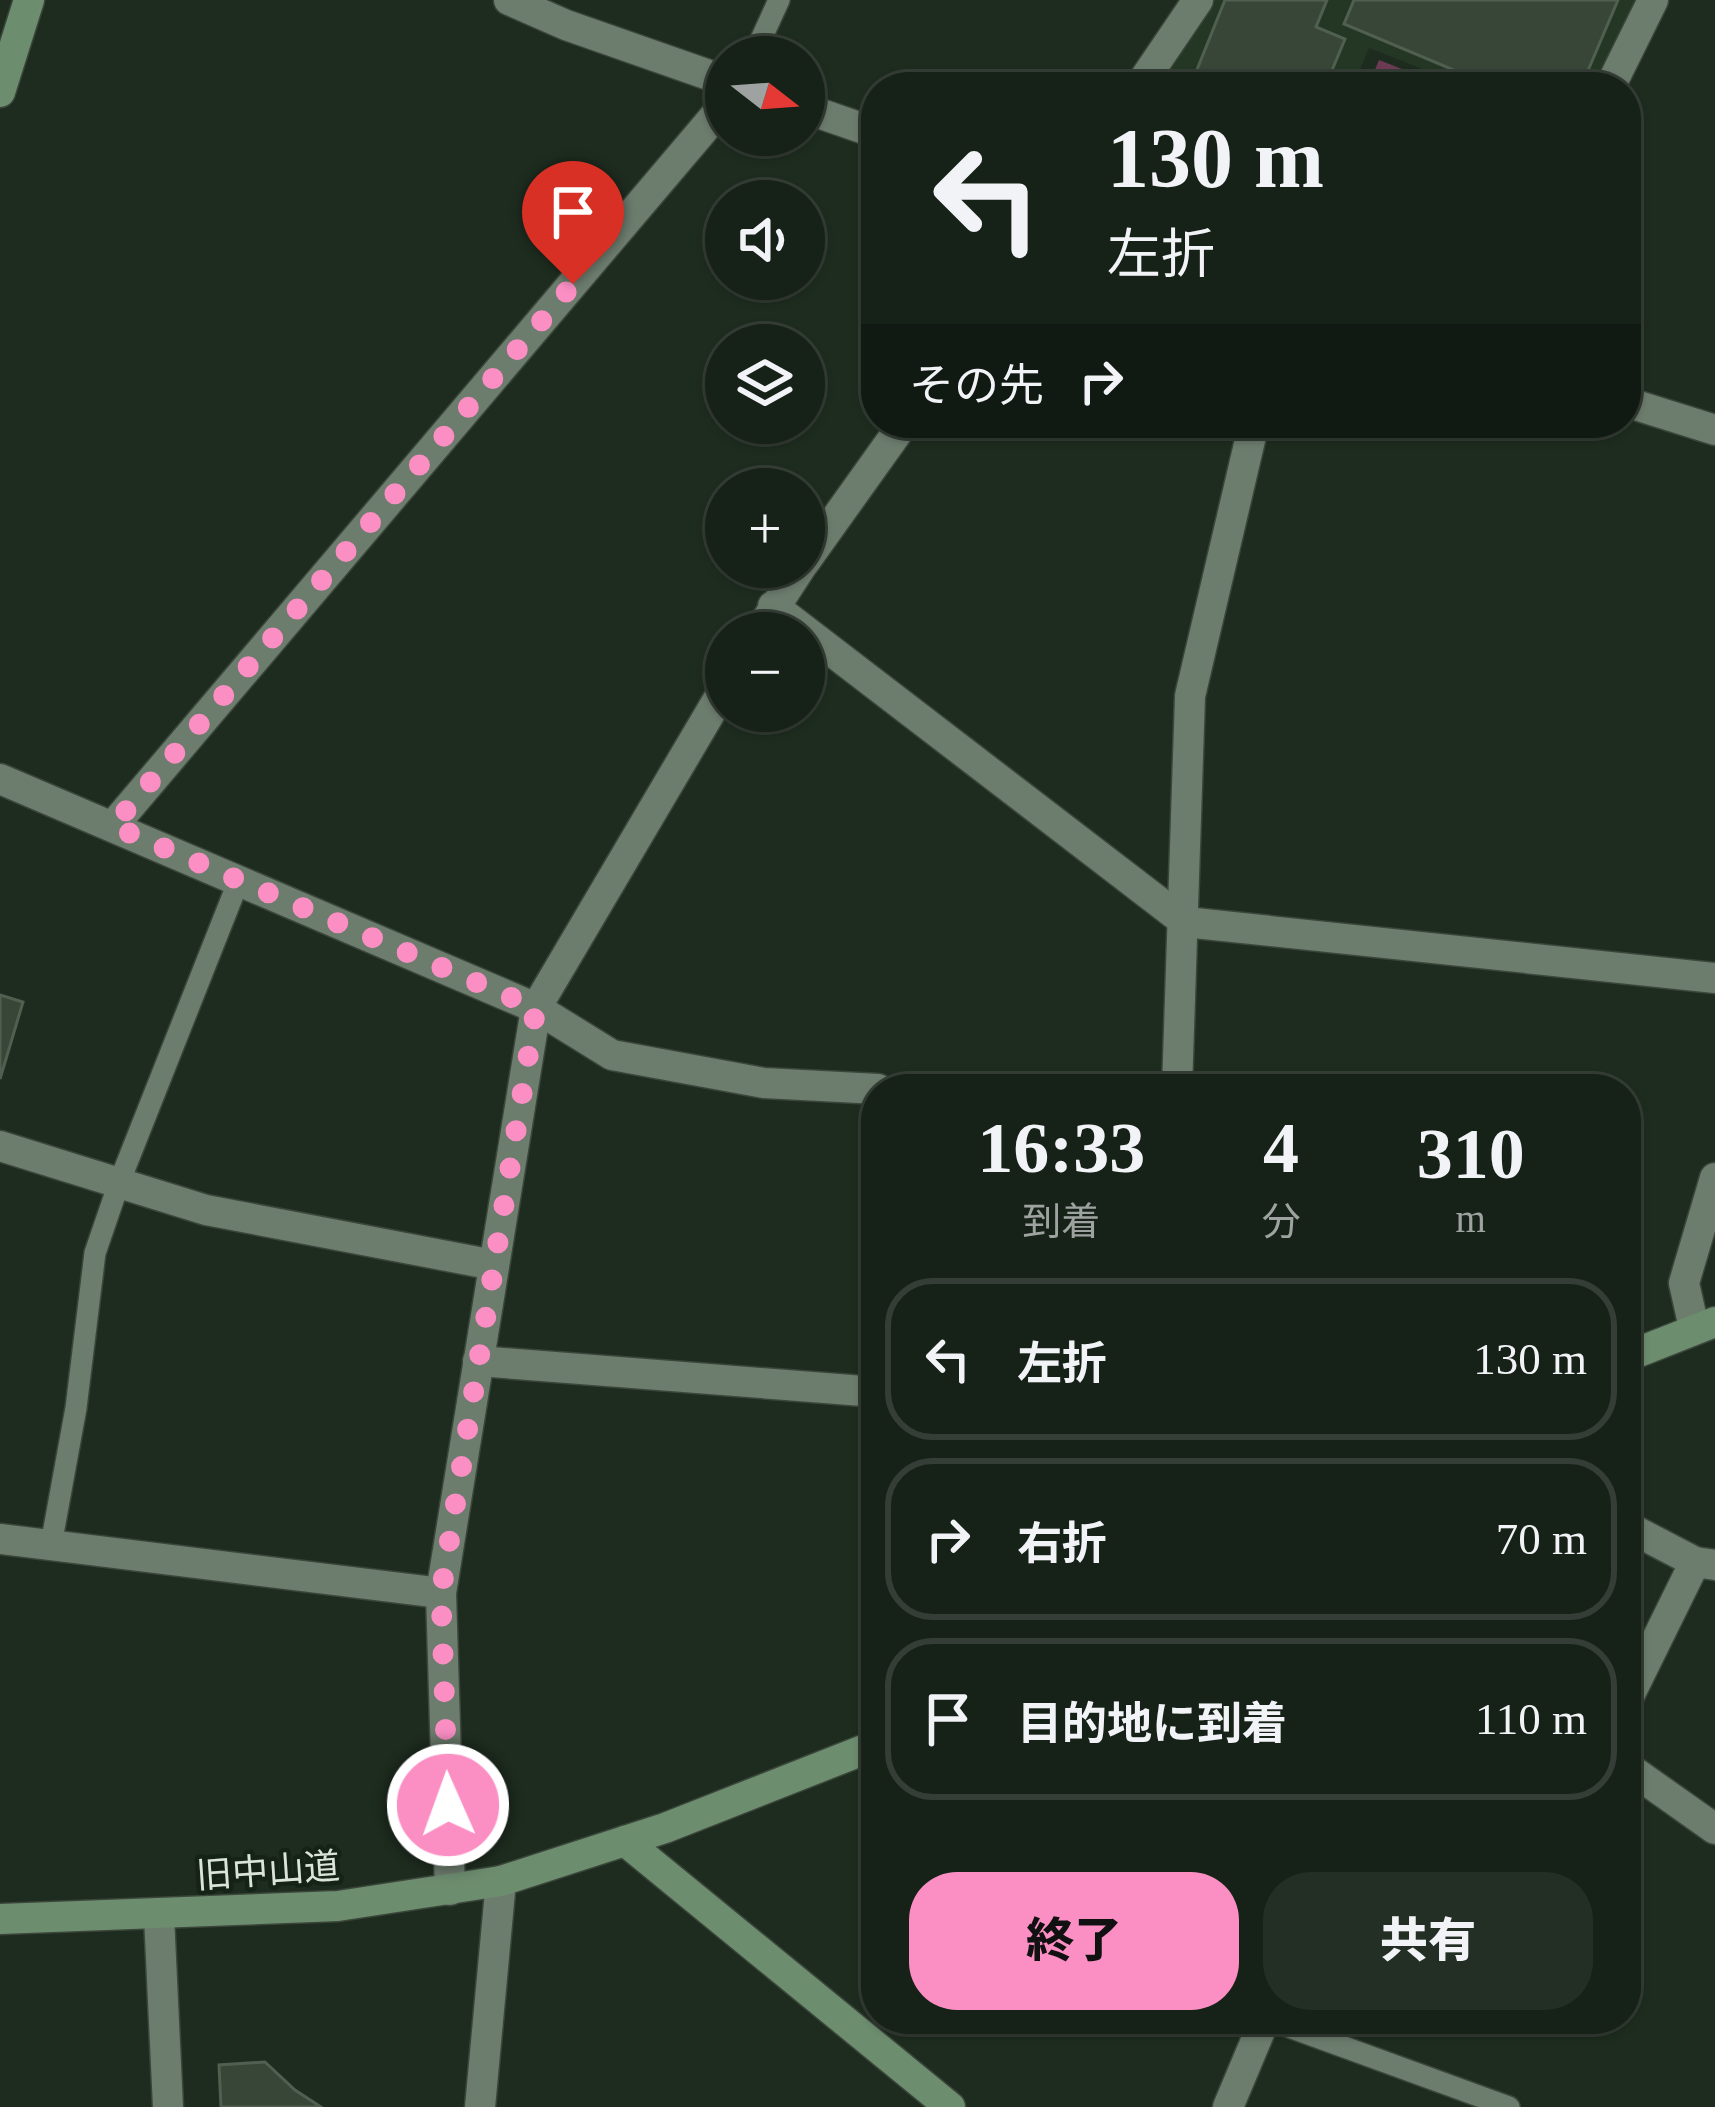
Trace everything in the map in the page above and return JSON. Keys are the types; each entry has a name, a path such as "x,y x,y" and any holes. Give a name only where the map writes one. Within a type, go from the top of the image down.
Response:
{"main road":[{"path":"0,92 29,0"},
{"path":"1641,1351 1704,1325"},
{"name":"旧中山道","path":"0,1919 338,1906 501,1881 625,1841 861,1751"},
{"path":"625,1841 950,2107"}],"street":[{"path":"509,0 566,26 705,74"},
{"path":"1149,72 1198,0"},
{"path":"1617,72 1653,0"},
{"path":"825,115 861,128"},
{"path":"113,826 705,128"},
{"path":"1641,407 1715,430"},
{"path":"825,534 893,438"},
{"path":"1178,1074 1190,696 1251,438"},
{"path":"825,663 1185,922 1715,977"},
{"path":"450,1890 441,1593 536,1008 705,722"},
{"path":"0,778 536,1008 612,1055 764,1083 861,1088"},
{"path":"0,1146 206,1210 494,1265"},
{"path":"1704,1325 1684,1283 1715,1178"},
{"path":"478,1361 861,1391"},
{"path":"1641,1533 1705,1564 1641,1676"},
{"path":"0,1539 441,1593"},
{"path":"1641,1777 1715,1829"},
{"path":"480,2107 501,1881"},
{"path":"159,1916 168,2107"},
{"path":"1228,2107 1260,2034"}],"lane":[{"path":"762,36 778,0"},
{"path":"51,1545 76,1408 95,1253 118,1183 239,880"},
{"path":"1307,2034 1509,2107"}],"shaded area":[{"path":"1210,0 1637,0 1600,72 1431,72 1369,48 1359,72 1167,72"},
{"path":"1379,60 1410,72 1374,72"}],"building":[{"path":"1225,0 1327,0 1316,27 1345,39 1331,72 1196,72"},
{"path":"1354,0 1618,0 1587,72 1458,72 1344,24"},
{"path":"0,995 23,1002 0,1079"},
{"path":"265,2062 321,2107 221,2107 219,2065"}],"route":[{"path":"448,1805 441,1593 536,1008 113,826 573,284"}]}
